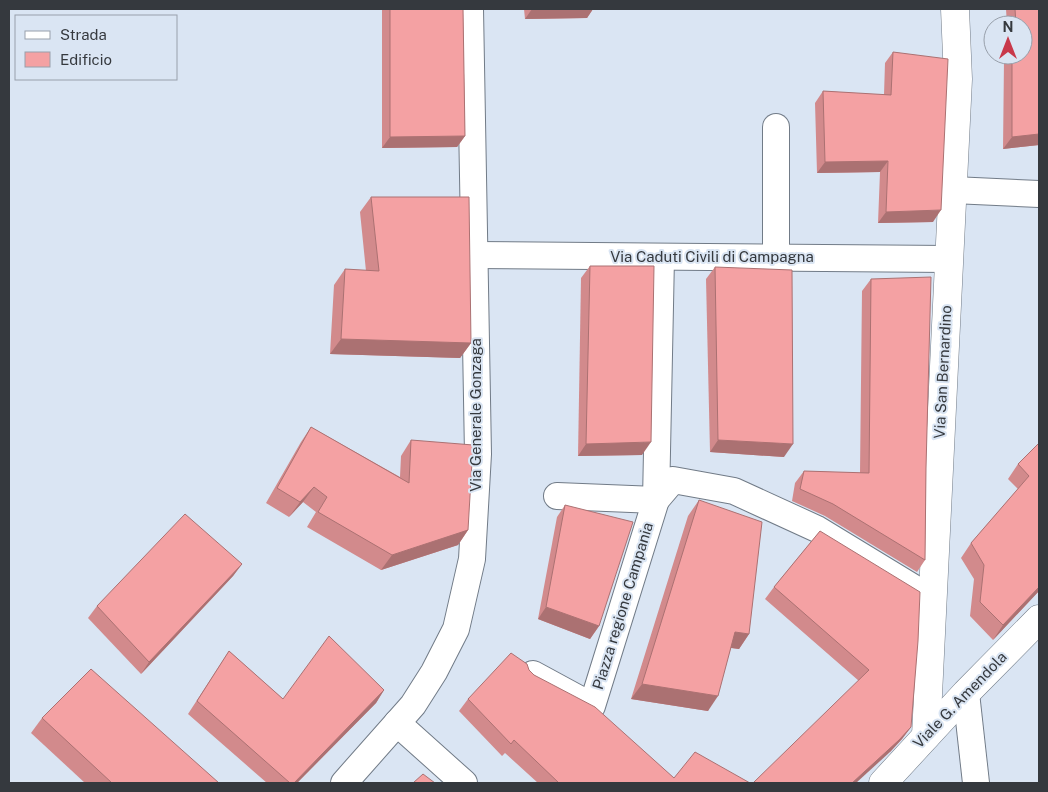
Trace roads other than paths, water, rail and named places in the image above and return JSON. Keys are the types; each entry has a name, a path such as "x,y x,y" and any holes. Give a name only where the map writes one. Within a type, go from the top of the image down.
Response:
{"street":[{"name":"Via Generale Gonzaga","path":"344,783 413,705 434,672 456,629 472,559 478,454 470,9"},
{"name":"Via San Bernardino","path":"926,736 958,79 955,9"},
{"path":"776,127 776,258"},
{"path":"953,190 1039,194"},
{"name":"Via Caduti Civili di Campagna","path":"475,255 949,259"},
{"name":"Piazza regione Campania","path":"533,674 592,706 656,500 661,257"},
{"path":"656,500 673,480 734,491 817,529 932,599"},
{"name":"Piazza regione Campania","path":"557,496 656,500"},
{"name":"Viale G. Amendola","path":"883,783 966,693 1039,619"},
{"path":"966,693 976,783"},
{"path":"397,723 464,783"}]}
